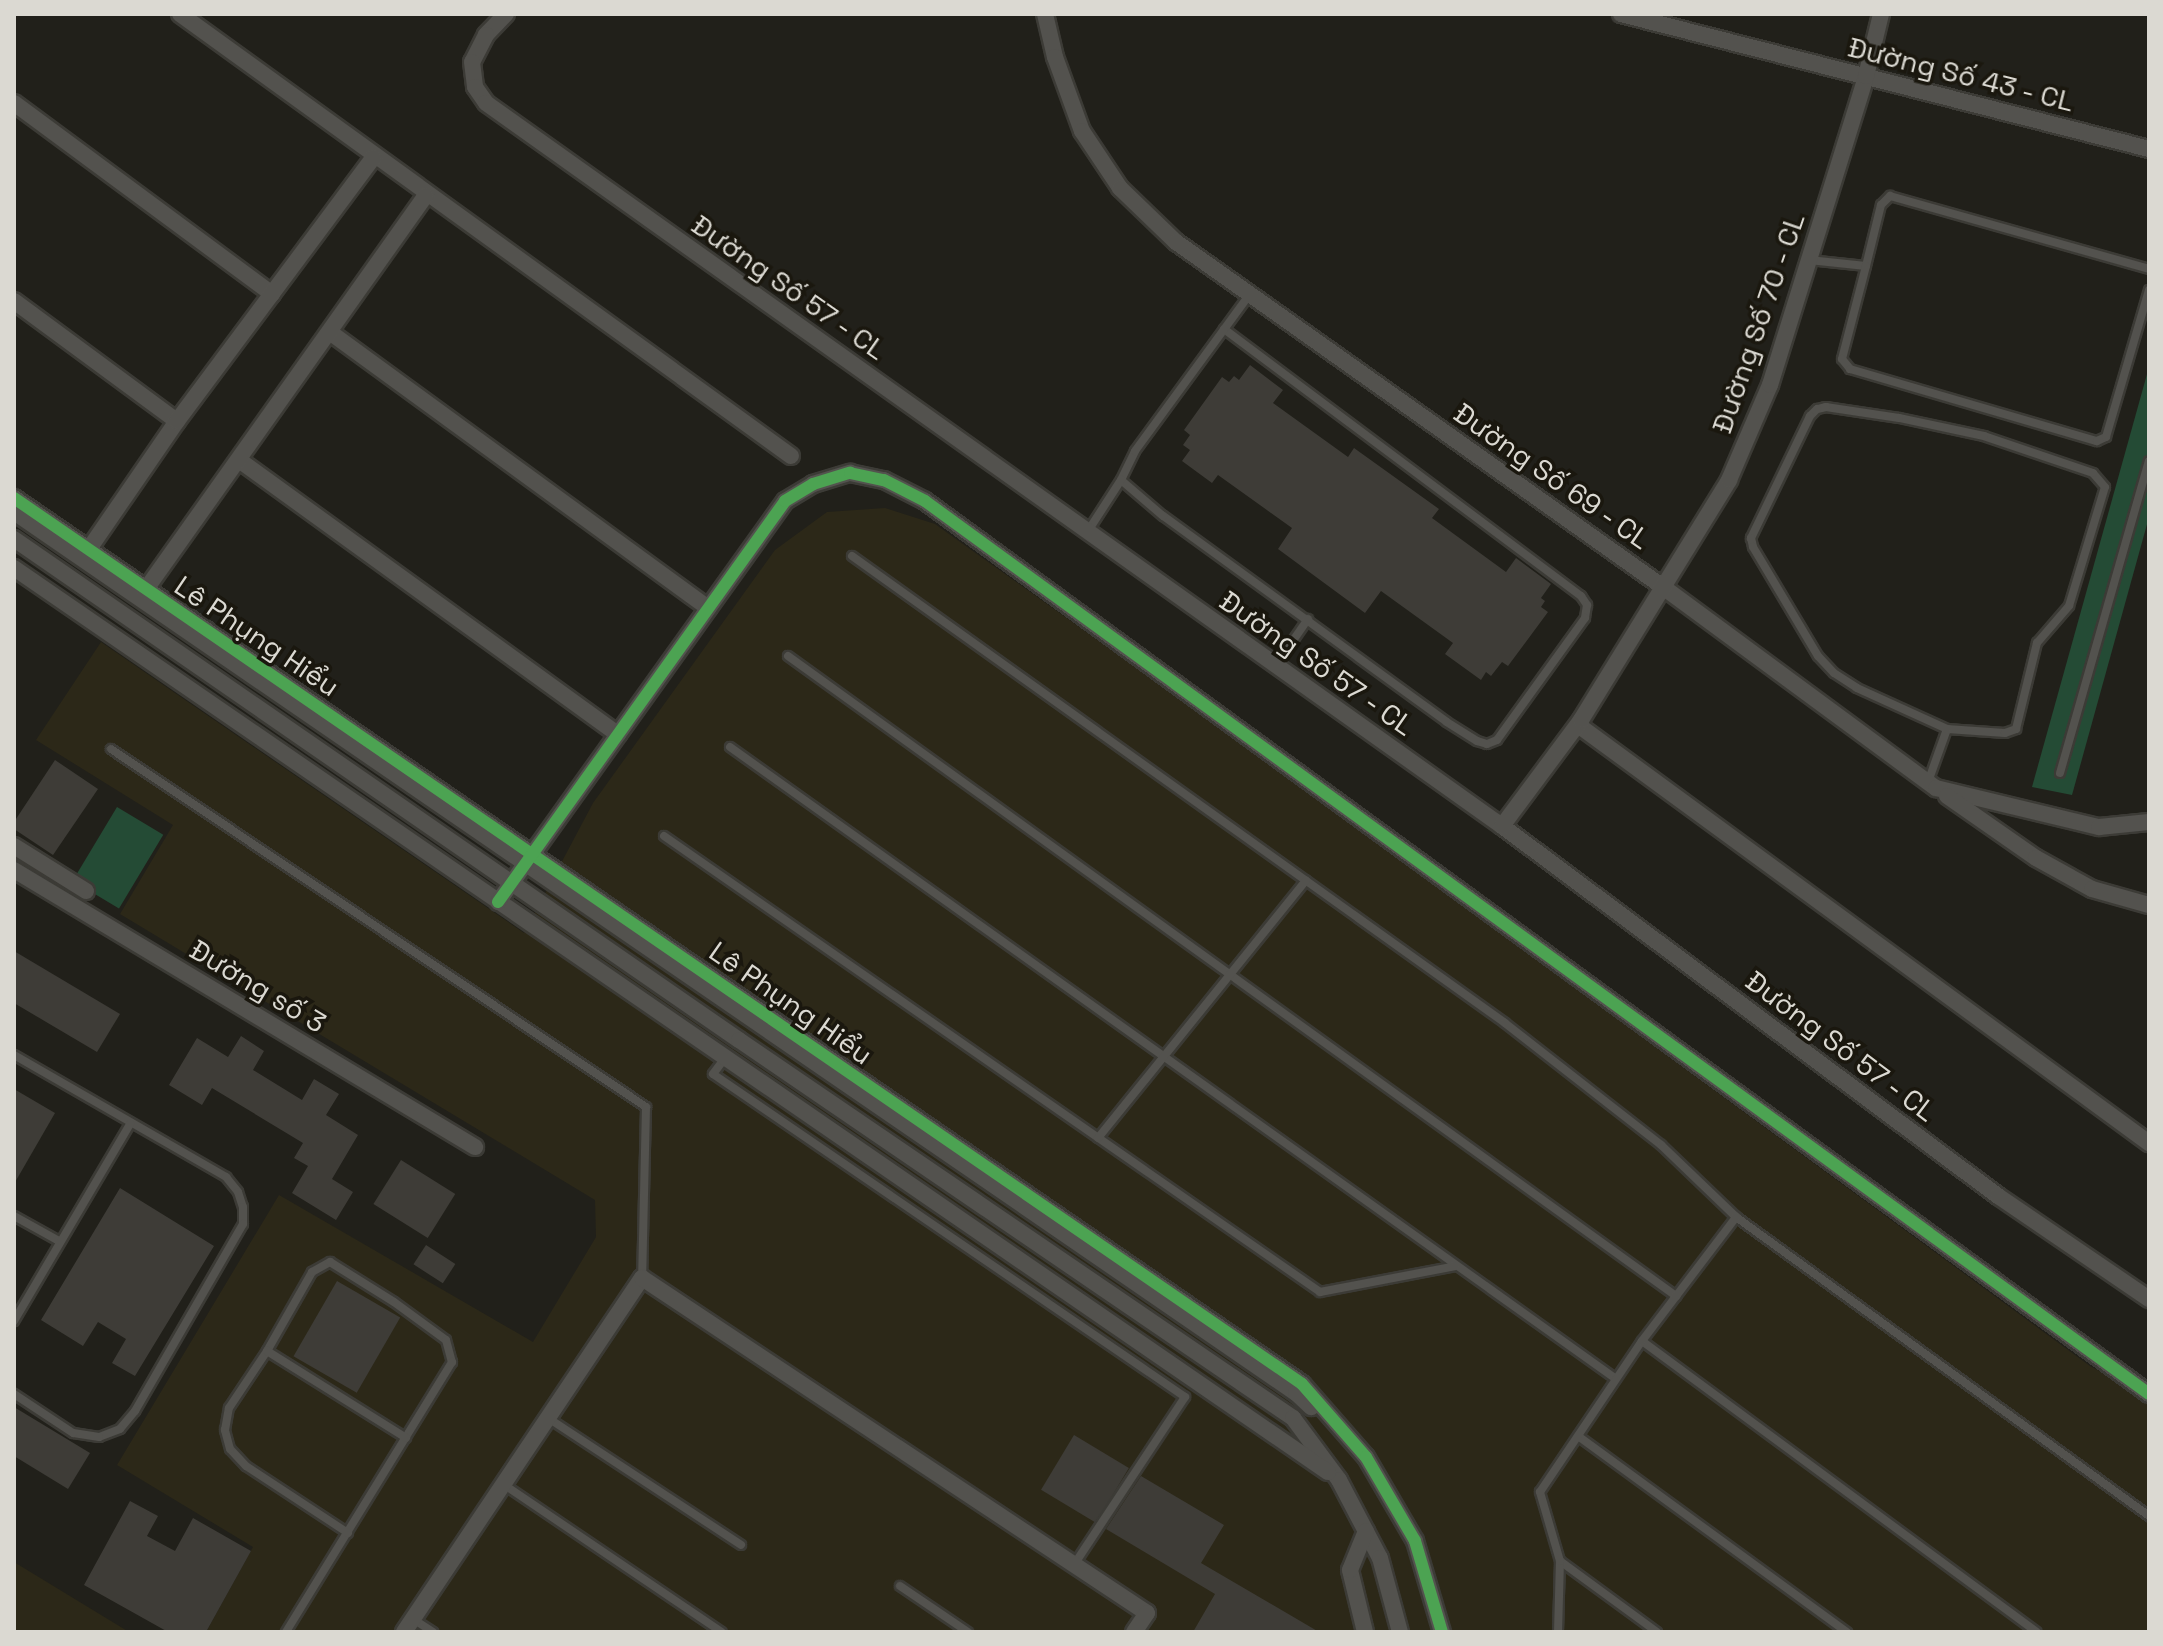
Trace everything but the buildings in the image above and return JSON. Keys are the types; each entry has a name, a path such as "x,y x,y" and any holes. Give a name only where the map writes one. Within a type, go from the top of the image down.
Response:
{"street":[{"path":"180,14 426,195 791,456"},
{"name":"Đường Số 57 - CL","path":"506,14 486,35 472,62 475,87 486,103 1502,826 1998,1196 2149,1299"},
{"name":"Đường Số 69 - CL","path":"1045,14 1055,57 1082,131 1120,188 1176,242 1663,587 1932,785 2099,827 2149,822"},
{"name":"Đường Số 43 - CL","path":"1621,14 2149,149"},
{"name":"Đường Số 70 - CL","path":"1502,826 1578,725 1729,480 1770,385 1866,76 1881,14"},
{"path":"14,103 272,294"},
{"path":"89,549 177,421 374,157"},
{"path":"146,589 331,333 426,195"},
{"path":"14,301 177,421"},
{"path":"331,333 708,608"},
{"path":"239,460 618,734"},
{"path":"498,902 785,501 813,484 850,473 884,480 925,501 2149,1394"},
{"name":"Lê Phụng Hiểu","path":"14,498 529,859"},
{"name":"Lê Phụng Hiểu","path":"14,512 1302,1384 1366,1457 1415,1541 1442,1632"},
{"name":"Lê Phụng Hiểu","path":"14,539 1293,1418 1339,1480 1380,1558 1400,1632"},
{"name":"Lê Phụng Hiểu","path":"14,568 1339,1480"},
{"path":"1578,725 2149,1143"},
{"path":"1932,785 2036,858 2092,889 2149,905"},
{"path":"14,846 86,891"},
{"name":"Đường số 3","path":"14,870 475,1147"},
{"path":"726,1058 757,1016"},
{"path":"409,1625 642,1278 1147,1613 1134,1632"},
{"path":"1365,1632 1350,1570 1366,1531"}],"lane":[{"path":"2149,269 1890,196 1881,205 1842,359 1850,369 2097,441 2106,437 2149,290"},
{"path":"1809,260 1866,266"},
{"path":"1088,532 1121,480 1135,451 1250,294"},
{"path":"1121,480 1163,516 1447,722 1487,744 1497,740 1585,618 1587,605 1581,596 1224,329"},
{"path":"1826,407 1870,414 1984,436 2093,473 2105,487 2069,606 2037,643 2016,729 2005,733 1947,729 1857,688 1834,673 1818,656 1753,547 1751,538 1810,416 1817,409 1826,407"},
{"path":"2060,773 2149,461"},
{"path":"852,556 1505,1023 1661,1145 1736,1217 2149,1516"},
{"path":"1276,666 1308,619"},
{"path":"788,656 1676,1296"},
{"path":"1932,785 1947,729"},
{"path":"730,747 1616,1379"},
{"path":"111,749 646,1107 642,1278"},
{"path":"664,836 1320,1292 1456,1266"},
{"path":"1098,1138 1306,880"},
{"path":"14,1055 226,1177 238,1192 243,1224 135,1411 120,1429 99,1437 73,1433 14,1394"},
{"path":"726,1058 713,1074 1185,1397 1074,1565"},
{"path":"14,1321 130,1124"},
{"path":"14,1216 59,1241"},
{"path":"1558,1632 1560,1561 1540,1492 1642,1341 1736,1217"},
{"path":"286,1632 348,1533 452,1362 446,1340 394,1302 330,1262 321,1264 312,1272 267,1351 229,1408 225,1430 230,1449 246,1466 348,1533"},
{"path":"1642,1341 2036,1632"},
{"path":"267,1351 406,1438"},
{"path":"548,1418 741,1545"},
{"path":"1578,1436 1847,1632"},
{"path":"503,1484 722,1632"},
{"path":"1560,1561 1657,1632"},
{"path":"900,1586 968,1632"},
{"path":"409,1625 433,1632"}],"shaded area":[{"path":"885,508 935,524 1236,739 2090,1366 2149,1398 2149,1632 206,1632 253,1547 117,1465 279,1195 533,1342 596,1237 595,1200 120,914 173,825 36,740 101,642 524,933 593,803 775,550 827,512"},
{"path":"14,1562 129,1632 14,1632"}],"green space":[{"path":"2149,367 2149,517 2072,795 2032,787"},
{"path":"117,807 163,835 119,909 73,881"}],"cycle path":[{"path":"498,902 785,501 813,484 850,473 884,480 925,501 2149,1394"},
{"path":"14,498 1302,1384 1366,1457 1415,1541 1442,1632"}]}
